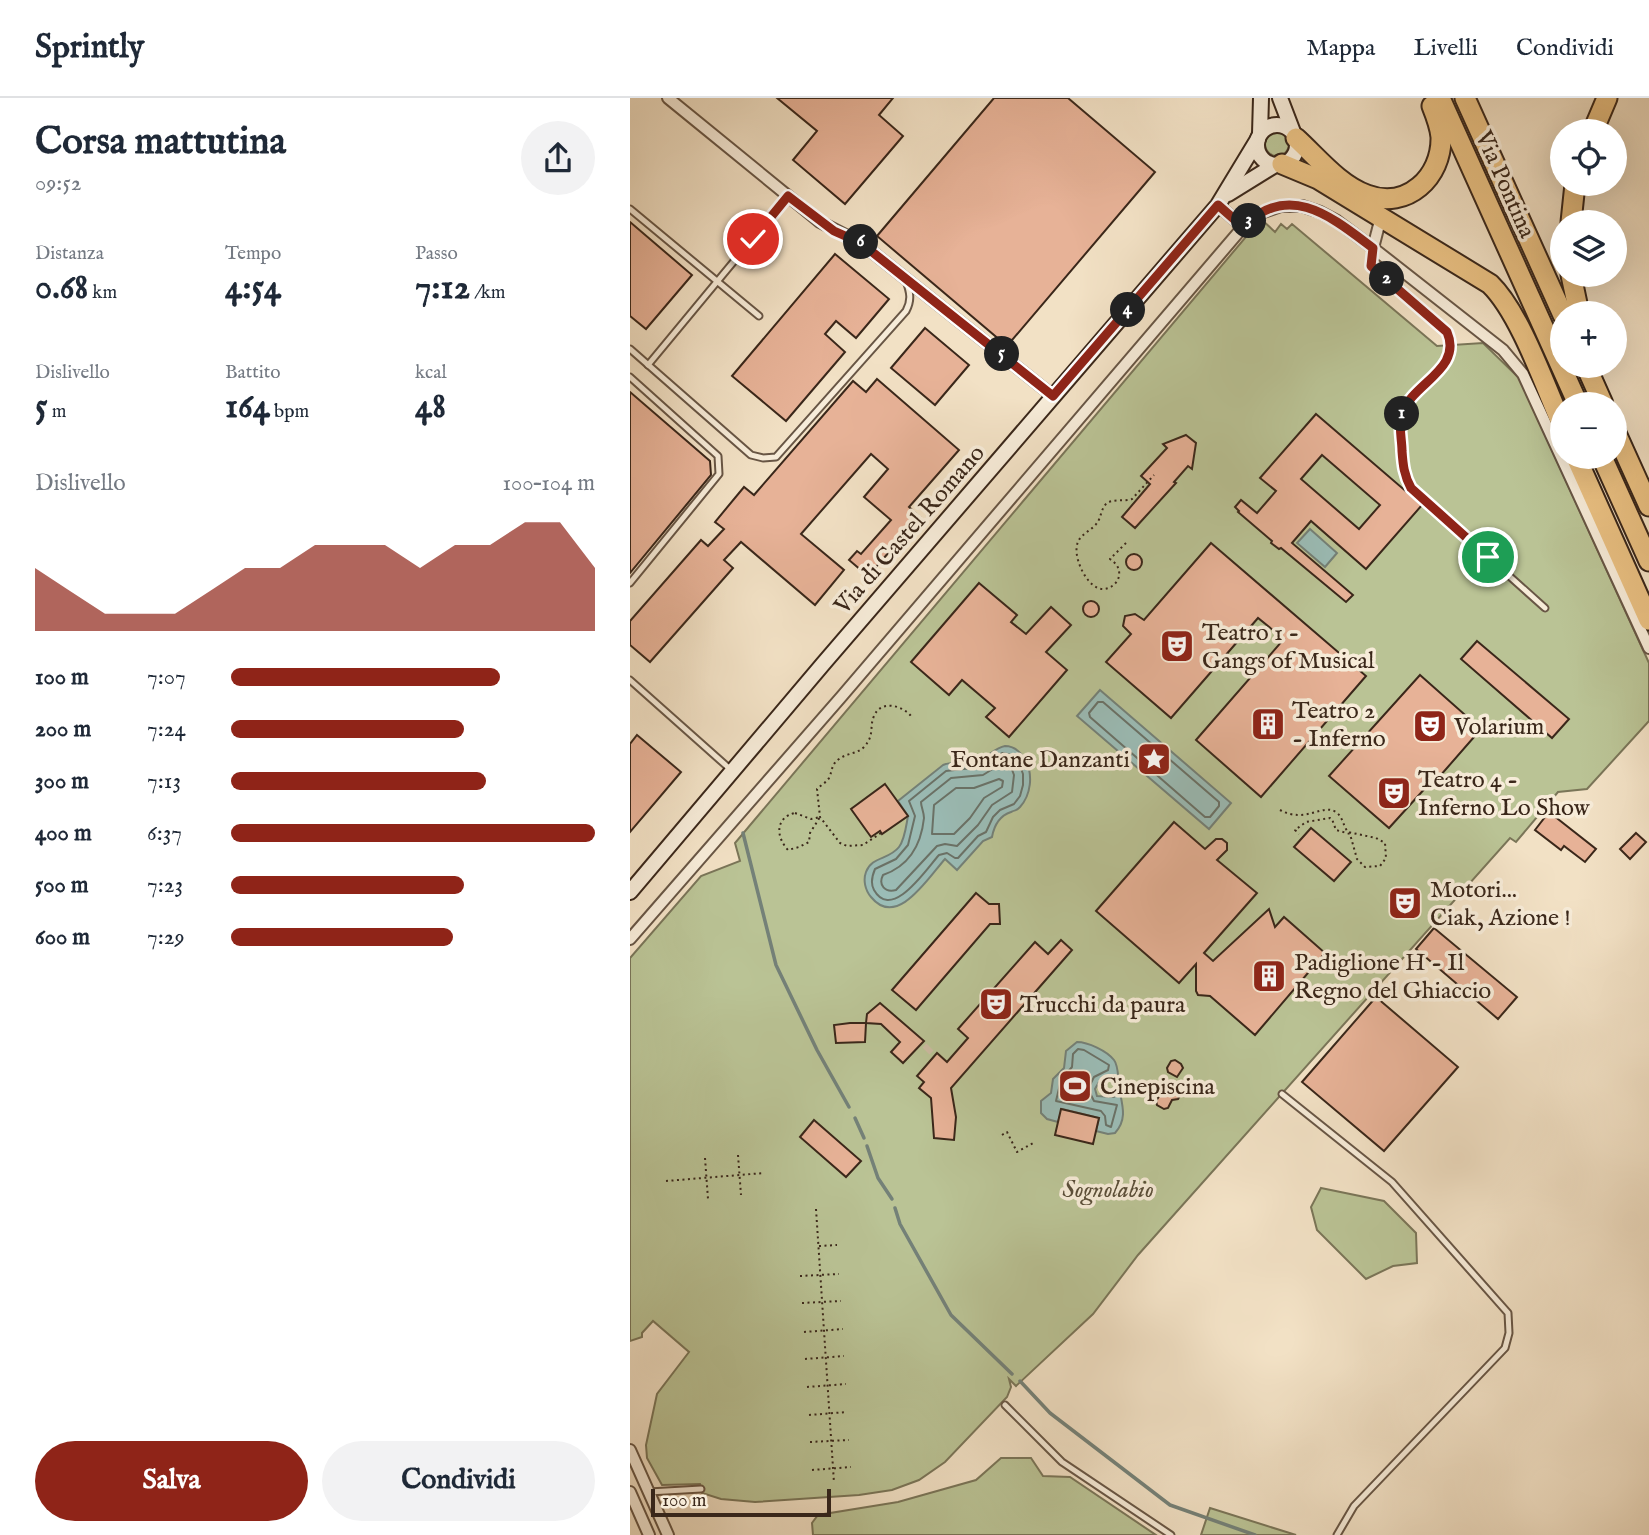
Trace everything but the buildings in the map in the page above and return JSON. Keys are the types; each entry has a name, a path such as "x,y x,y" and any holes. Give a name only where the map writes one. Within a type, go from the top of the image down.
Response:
{"highway":[{"path":"1295,135 1358,191 1380,198 1398,198 1425,183 1437,163 1440,133 1430,98"},
{"name":"Via Pontina","path":"1440,98 1573,392"},
{"name":"Via Pontina","path":"1465,98 1557,301"},
{"path":"1598,119 1607,98"},
{"path":"1279,164 1312,176 1490,284 1503,296 1550,398"},
{"path":"1627,457 1649,506"},
{"path":"1581,469 1649,621"},
{"path":"1607,469 1649,561"}],"street":[{"path":"668,98 820,222 861,243 1053,396"},
{"path":"1261,98 1259,153 1263,159 1279,164 1293,157 1297,145 1280,98"},
{"path":"1259,136 1265,129 1276,125 1283,125 1295,135"},
{"name":"Via di Castel Romano","path":"630,892 1221,201 1259,136"},
{"name":"Via di Castel Romano","path":"1221,201 1279,164"},
{"path":"1221,201 1243,227"},
{"path":"630,939 851,686 1243,227 1269,209 1289,205 1302,206 1328,216 1503,350 1523,374 1649,648"},
{"path":"1373,248 1381,217"},
{"path":"630,1450 668,1535"},
{"path":"630,1492 649,1535"}],"lane":[{"path":"648,365 788,196"},
{"path":"630,209 759,316"},
{"path":"1373,248 1371,266 1438,322 1450,339 1450,355 1445,365 1403,411 1400,423 1404,476 1411,488 1545,608"},
{"path":"630,349 751,455 776,457 906,311 910,304 910,292 903,275"},
{"path":"630,377 718,456 720,465 719,474 630,583"},
{"path":"630,680 732,771"},
{"path":"1282,1094 1392,1182 1508,1313 1509,1333 1505,1348 1354,1506 1337,1535"},
{"path":"1005,1405 1062,1462 1171,1535"},
{"path":"649,1492 701,1489"}],"path":[{"path":"1126,543 1110,559 1119,571 1117,581 1104,589 1094,586 1076,559 1079,539 1095,526 1106,504 1132,499 1154,475"},
{"path":"881,832 863,845 847,846 834,837 820,817 817,789 826,781 830,768 838,760 857,752 865,745 871,737 873,717 877,712 895,706 911,716"},
{"path":"1280,810 1298,817 1332,810 1340,816 1348,832 1376,838 1385,843 1387,858 1375,869 1365,867 1357,859 1352,837 1348,832 1336,830 1330,818 1306,822 1295,830 1299,834"},
{"path":"795,813 811,819 820,817 810,833 809,842 788,849 783,845 779,826 785,817 795,813"},
{"path":"1002,1135 1007,1132 1017,1152 1035,1142"},
{"path":"738,1155 741,1195"},
{"path":"705,1158 708,1199"},
{"path":"666,1181 764,1173"},
{"path":"816,1209 834,1483"},
{"path":"818,1246 837,1245"},
{"path":"800,1276 839,1274"},
{"path":"802,1303 841,1301"},
{"path":"804,1332 843,1329"},
{"path":"805,1359 844,1356"},
{"path":"807,1387 846,1384"},
{"path":"809,1415 847,1412"},
{"path":"810,1442 849,1440"},
{"path":"812,1470 851,1467"}],"green space":[{"path":"1272,132 1282,132 1289,139 1289,149 1282,156 1272,156 1265,149 1265,139"},
{"name":"Sognolabio","path":"1261,219 1275,232 1281,224 1287,229 1292,224 1437,346 1483,343 1519,378 1550,446 1550,469 1561,469 1649,663 1649,721 1587,789 1558,792 1516,842 1510,838 1138,1255 1093,1314 1016,1386 1009,1379 1011,1387 1007,1397 945,1462 919,1480 892,1490 859,1495 755,1502 721,1499 702,1493 700,1484 662,1485 647,1458 646,1445 657,1394 689,1352 653,1321 642,1333 642,1337 630,1341 630,958 701,876 740,861 735,843"},
{"path":"1321,1188 1384,1201 1416,1233 1417,1263 1393,1266 1366,1279 1317,1230 1311,1207"},
{"path":"1001,1458 1031,1458 1043,1476 1070,1477 1156,1535 813,1535 812,1523 818,1515 898,1502 976,1480"},
{"path":"1210,1508 1296,1535 1201,1535"}],"water":[{"path":"1310,529 1337,553 1325,567 1297,543"},
{"name":"Fontane Danzanti","path":"1100,690 1231,803 1209,829 1077,716"},
{"path":"1005,746 1017,750 1028,767 1029,791 1020,807 1000,819 992,837 983,841 957,870 945,859 921,888 901,904 891,907 881,905 871,897 865,882 869,867 876,860 895,851 903,840 908,816 898,801 943,765 983,759"},
{"name":"Cinepiscina","path":"1077,1042 1107,1053 1115,1062 1119,1083 1115,1083 1113,1076 1099,1082 1095,1089 1097,1096 1114,1097 1116,1088 1119,1088 1123,1117 1115,1133 1096,1131 1099,1118 1062,1109 1058,1122 1047,1119 1041,1113 1041,1101 1051,1093 1053,1079 1064,1068 1066,1051"}],"waterway":[{"path":"743,833 776,965 817,1050 849,1107"},
{"path":"855,1118 864,1138"},
{"path":"867,1146 878,1178 892,1199"},
{"path":"895,1208 900,1224 951,1315 1012,1374"},
{"path":"1020,1381 1050,1413 1170,1505 1255,1535"}],"tunnel":[{"path":"926,1051 930,1047"}],"place":[{"name":"Teatro 1 - Gangs of Musical","path":"1177,646"},
{"name":"Teatro 2 - Inferno","path":"1268,724"},
{"name":"Volarium","path":"1430,726"},
{"name":"Fontane Danzanti","path":"1154,759"},
{"name":"Teatro 4 - Inferno Lo Show","path":"1394,793"},
{"name":"Motori... Ciak, Azione !","path":"1405,903"},
{"name":"Padiglione H - Il Regno del Ghiaccio","path":"1269,976"},
{"name":"Trucchi da paura","path":"996,1004"},
{"name":"Cinepiscina","path":"1075,1086"}],"route":[{"path":"753,239 788,196 820,222 861,243 1053,396 1218,205 1243,227 1261,213 1281,206 1302,206 1320,212 1337,221 1373,248 1371,266 1447,332 1451,344 1445,365 1403,411 1400,423 1404,476 1411,488 1488,557"}]}
